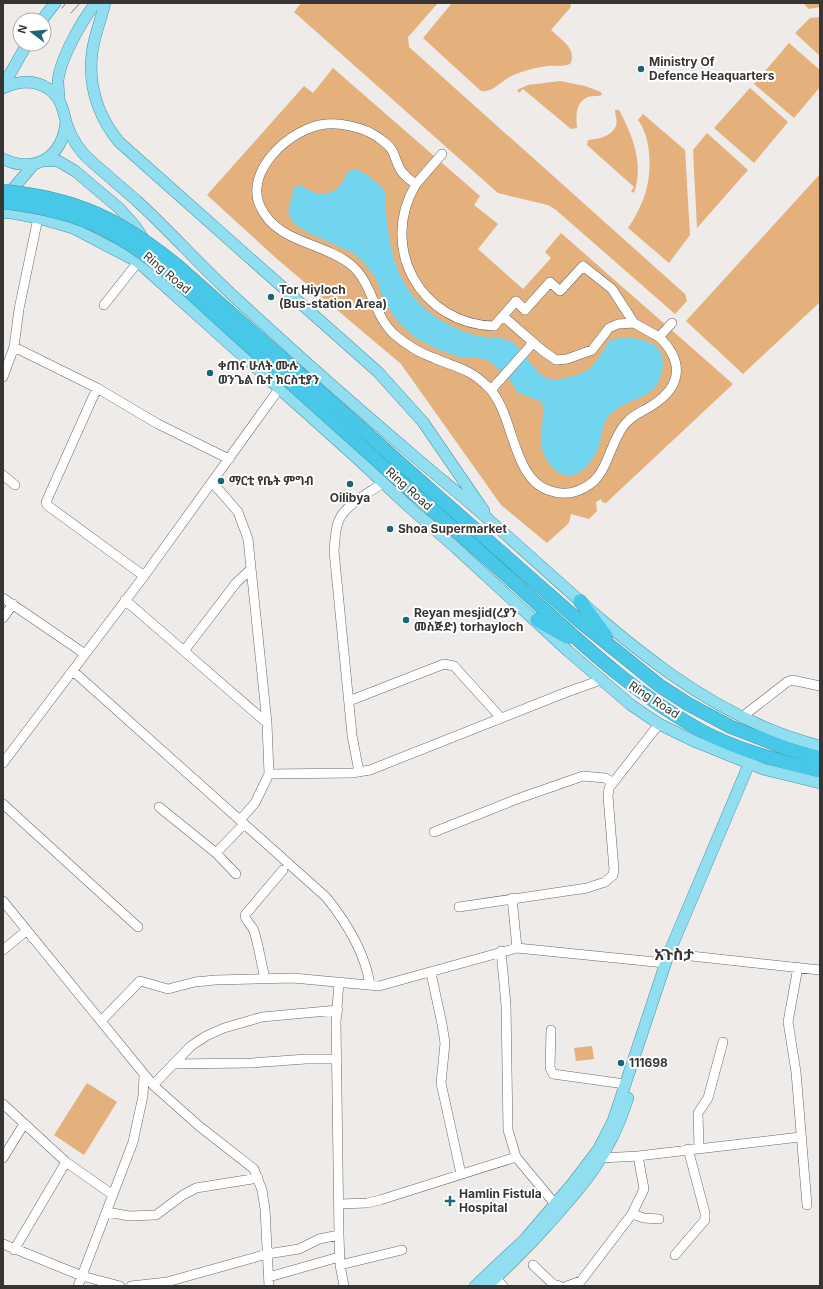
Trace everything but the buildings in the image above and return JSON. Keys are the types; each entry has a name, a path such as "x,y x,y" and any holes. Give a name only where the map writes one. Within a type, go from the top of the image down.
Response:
{"highway":[{"name":"Ring Road","path":"3,191 37,195 70,203 109,219 142,238 179,267 577,619 660,686 688,704 749,734 820,758"},
{"name":"Ring Road","path":"3,201 53,211 75,218 96,226 137,249 179,283 584,646 624,680 651,700 701,730 742,748 820,771"},
{"path":"580,601 615,650"},
{"path":"536,620 584,646"}],"main road":[{"path":"48,12 55,3"},
{"path":"59,100 58,80 70,44 96,3"},
{"path":"105,3 92,53 91,71 99,113 108,128 119,142 383,377 424,422 488,518"},
{"path":"3,87 23,52"},
{"path":"3,87 20,82 39,84 51,90 59,100 64,110 66,122 65,134 60,145 53,154 38,163 3,201"},
{"path":"66,122 74,140 89,160 138,202 226,290 332,386 488,518 580,601 689,688 742,716 786,736 820,746"},
{"path":"3,160 23,165 58,161 75,171 119,208 135,226 151,253 164,285"},
{"path":"3,214 12,213 38,218 73,228 138,262 536,620 568,651 631,705 659,724 696,742 751,765 820,784"},
{"path":"486,1286 500,1282 518,1258 564,1208 602,1158 620,1124 673,954 751,765"},
{"path":"475,1286 525,1239 598,1150 613,1120 665,963 751,765"}],"street":[{"path":"416,184 401,171 392,149 372,133 353,126 325,124 292,136 270,156 256,188 260,206 272,226 349,264 363,277 380,317 393,333 414,349 475,374 491,390 503,409 521,464 531,478 549,491 569,494 589,487 599,476 626,422 656,403 672,388 676,374 675,358 670,348 659,337 634,323 612,289 583,266 560,291 550,282 525,310 516,301 494,326 478,326 462,321 443,311 426,297 414,280 406,263 402,243 403,220 407,198 416,184 442,154"},
{"path":"3,377 14,347 20,302 38,218"},
{"path":"104,305 138,262"},
{"path":"503,316 533,343 556,360 567,359 592,350 609,328 618,324 634,323"},
{"path":"659,337 672,323"},
{"path":"491,390 533,343"},
{"path":"14,347 97,388 158,424 229,459"},
{"path":"97,388 46,502 47,505 144,576"},
{"path":"3,763 144,576 279,389"},
{"path":"3,475 15,485"},
{"path":"212,482 238,512 248,539 267,723 270,774 255,803 242,822 216,853"},
{"path":"359,772 352,735 334,551 336,530 340,519 347,508 383,483"},
{"path":"184,651 236,583 251,569"},
{"path":"3,598 85,654"},
{"path":"125,600 267,723"},
{"path":"3,618 13,604"},
{"path":"349,701 444,664 449,664 454,666 501,718"},
{"path":"73,671 326,897 337,910 361,951 370,986"},
{"path":"270,774 359,772 370,770 602,680"},
{"path":"742,716 792,680 820,686"},
{"path":"459,907 587,888 606,882 613,875 614,870 608,796 612,782 659,724"},
{"path":"434,832 517,799 583,776 605,778 612,782"},
{"path":"3,804 138,926"},
{"path":"159,807 216,853 236,874"},
{"path":"265,978 256,938 252,928 246,920 245,915 283,870"},
{"path":"512,898 517,948"},
{"path":"3,901 102,1020 153,1085 199,1126 247,1162 258,1178 265,1209 269,1281 340,1261 402,1250"},
{"path":"3,950 26,930"},
{"path":"102,1020 140,981 168,989 195,982 265,978 300,978 379,986 431,973 501,951 517,948 665,963"},
{"path":"501,951 506,1005 508,1130 516,1157 555,1204"},
{"path":"673,954 798,966 820,970"},
{"path":"798,966 788,1022 796,1072 800,1137 807,1205"},
{"path":"431,973 445,1043 440,1082 461,1174"},
{"path":"339,982 337,1059 340,1204 339,1235 340,1261 344,1286"},
{"path":"153,1085 191,1046 206,1036 224,1028 262,1017 338,1010"},
{"path":"551,1030 550,1068 552,1074 624,1084"},
{"path":"699,1148 698,1113 708,1098 723,1042"},
{"path":"173,1064 252,1063 306,1059 337,1059"},
{"path":"78,1286 132,1142 140,1114 144,1075"},
{"path":"3,1104 66,1162 113,1195"},
{"path":"3,1158 24,1124"},
{"path":"602,1158 638,1156 800,1137"},
{"path":"675,1255 704,1220 705,1213 688,1149"},
{"path":"567,1286 581,1281 632,1214 644,1189 638,1156"},
{"path":"340,1204 367,1203 380,1200 516,1157"},
{"path":"14,1250 66,1162"},
{"path":"107,1212 129,1216 156,1215 183,1195 196,1188 258,1178"},
{"path":"632,1214 644,1218 659,1219"},
{"path":"131,1286 167,1282 267,1254 299,1249 319,1239 339,1235"},
{"path":"3,1244 14,1250 82,1276 120,1286"},
{"path":"534,1265 553,1284 560,1286"}],"shaded area":[{"path":"301,3 438,3 408,37 409,47 685,294 687,301 675,314 556,210 548,205 498,193 294,12"},
{"path":"452,3 569,3 571,5 570,8 551,30 564,41 570,49 572,59 570,64 562,66 548,66 517,73 489,91 481,91 423,38"},
{"path":"803,3 820,3 820,7 809,9"},
{"path":"820,17 820,56 795,33 810,18"},
{"path":"789,43 820,70 820,87 794,118 754,84"},
{"path":"333,68 480,196 474,205 498,224 478,249 523,289 551,258 545,252 561,233 733,384 606,503 602,502 601,499 596,502 597,511 589,519 571,514 569,523 547,543 501,505 401,364 277,259 207,195 304,86 313,93"},
{"path":"560,81 585,86 601,92 602,95 588,97 582,101 578,107 577,128 571,129 523,89 519,93 517,90 528,85"},
{"path":"750,88 788,122 754,163 714,128"},
{"path":"615,110 619,110 629,130 636,150 638,171 634,193 631,191 634,187 587,145 588,140 604,137 614,130 617,122"},
{"path":"643,114 685,150 690,235 669,263 628,228 641,204 648,181 650,159 649,148 643,128 638,120"},
{"path":"707,133 748,170 697,228 693,150"},
{"path":"820,174 820,302 743,374 686,321"},
{"path":"592,1046 594,1059 576,1061 574,1048"},
{"path":"87,1083 117,1102 84,1155 54,1135"}],"water":[{"path":"353,169 367,175 385,191 389,235 393,255 400,274 409,291 422,306 439,319 470,334 484,337 503,338 510,341 519,348 538,372 543,376 554,379 562,379 577,375 589,369 598,359 610,340 622,338 638,339 648,342 658,348 662,355 663,363 661,376 657,385 650,392 616,409 608,417 604,424 597,451 590,463 583,470 576,474 563,474 553,468 545,457 541,441 543,419 542,402 517,392 510,380 490,361 479,358 462,358 439,350 415,338 398,322 384,302 377,280 364,263 353,253 305,231 293,223 288,212 294,188 301,185 315,193 328,193 339,187 347,173"}],"tram line":[{"path":"62,8 66,3"},
{"path":"71,13 80,3"}],"place":[{"name":"Ministry Of Defence Heaquarters","path":"641,69"},
{"name":"Tor Hiyloch (Bus-station Area)","path":"271,297"},
{"name":"ቀጠና ሁለት ሙሉ ወንጌል ቤተ ክርስቲያን","path":"210,373"},
{"name":"ማርቲ የቤት ምግብ","path":"221,481"},
{"name":"Oilibya","path":"350,484"},
{"name":"Shoa Supermarket","path":"390,529"},
{"name":"Reyan mesjid(ረያን መስጅድ) torhayloch","path":"406,620"},
{"name":"111698","path":"621,1063"},
{"name":"Hamlin Fistula Hospital","path":"450,1201"}],"district":[{"name":"አጉስታ","path":"674,954"}]}
